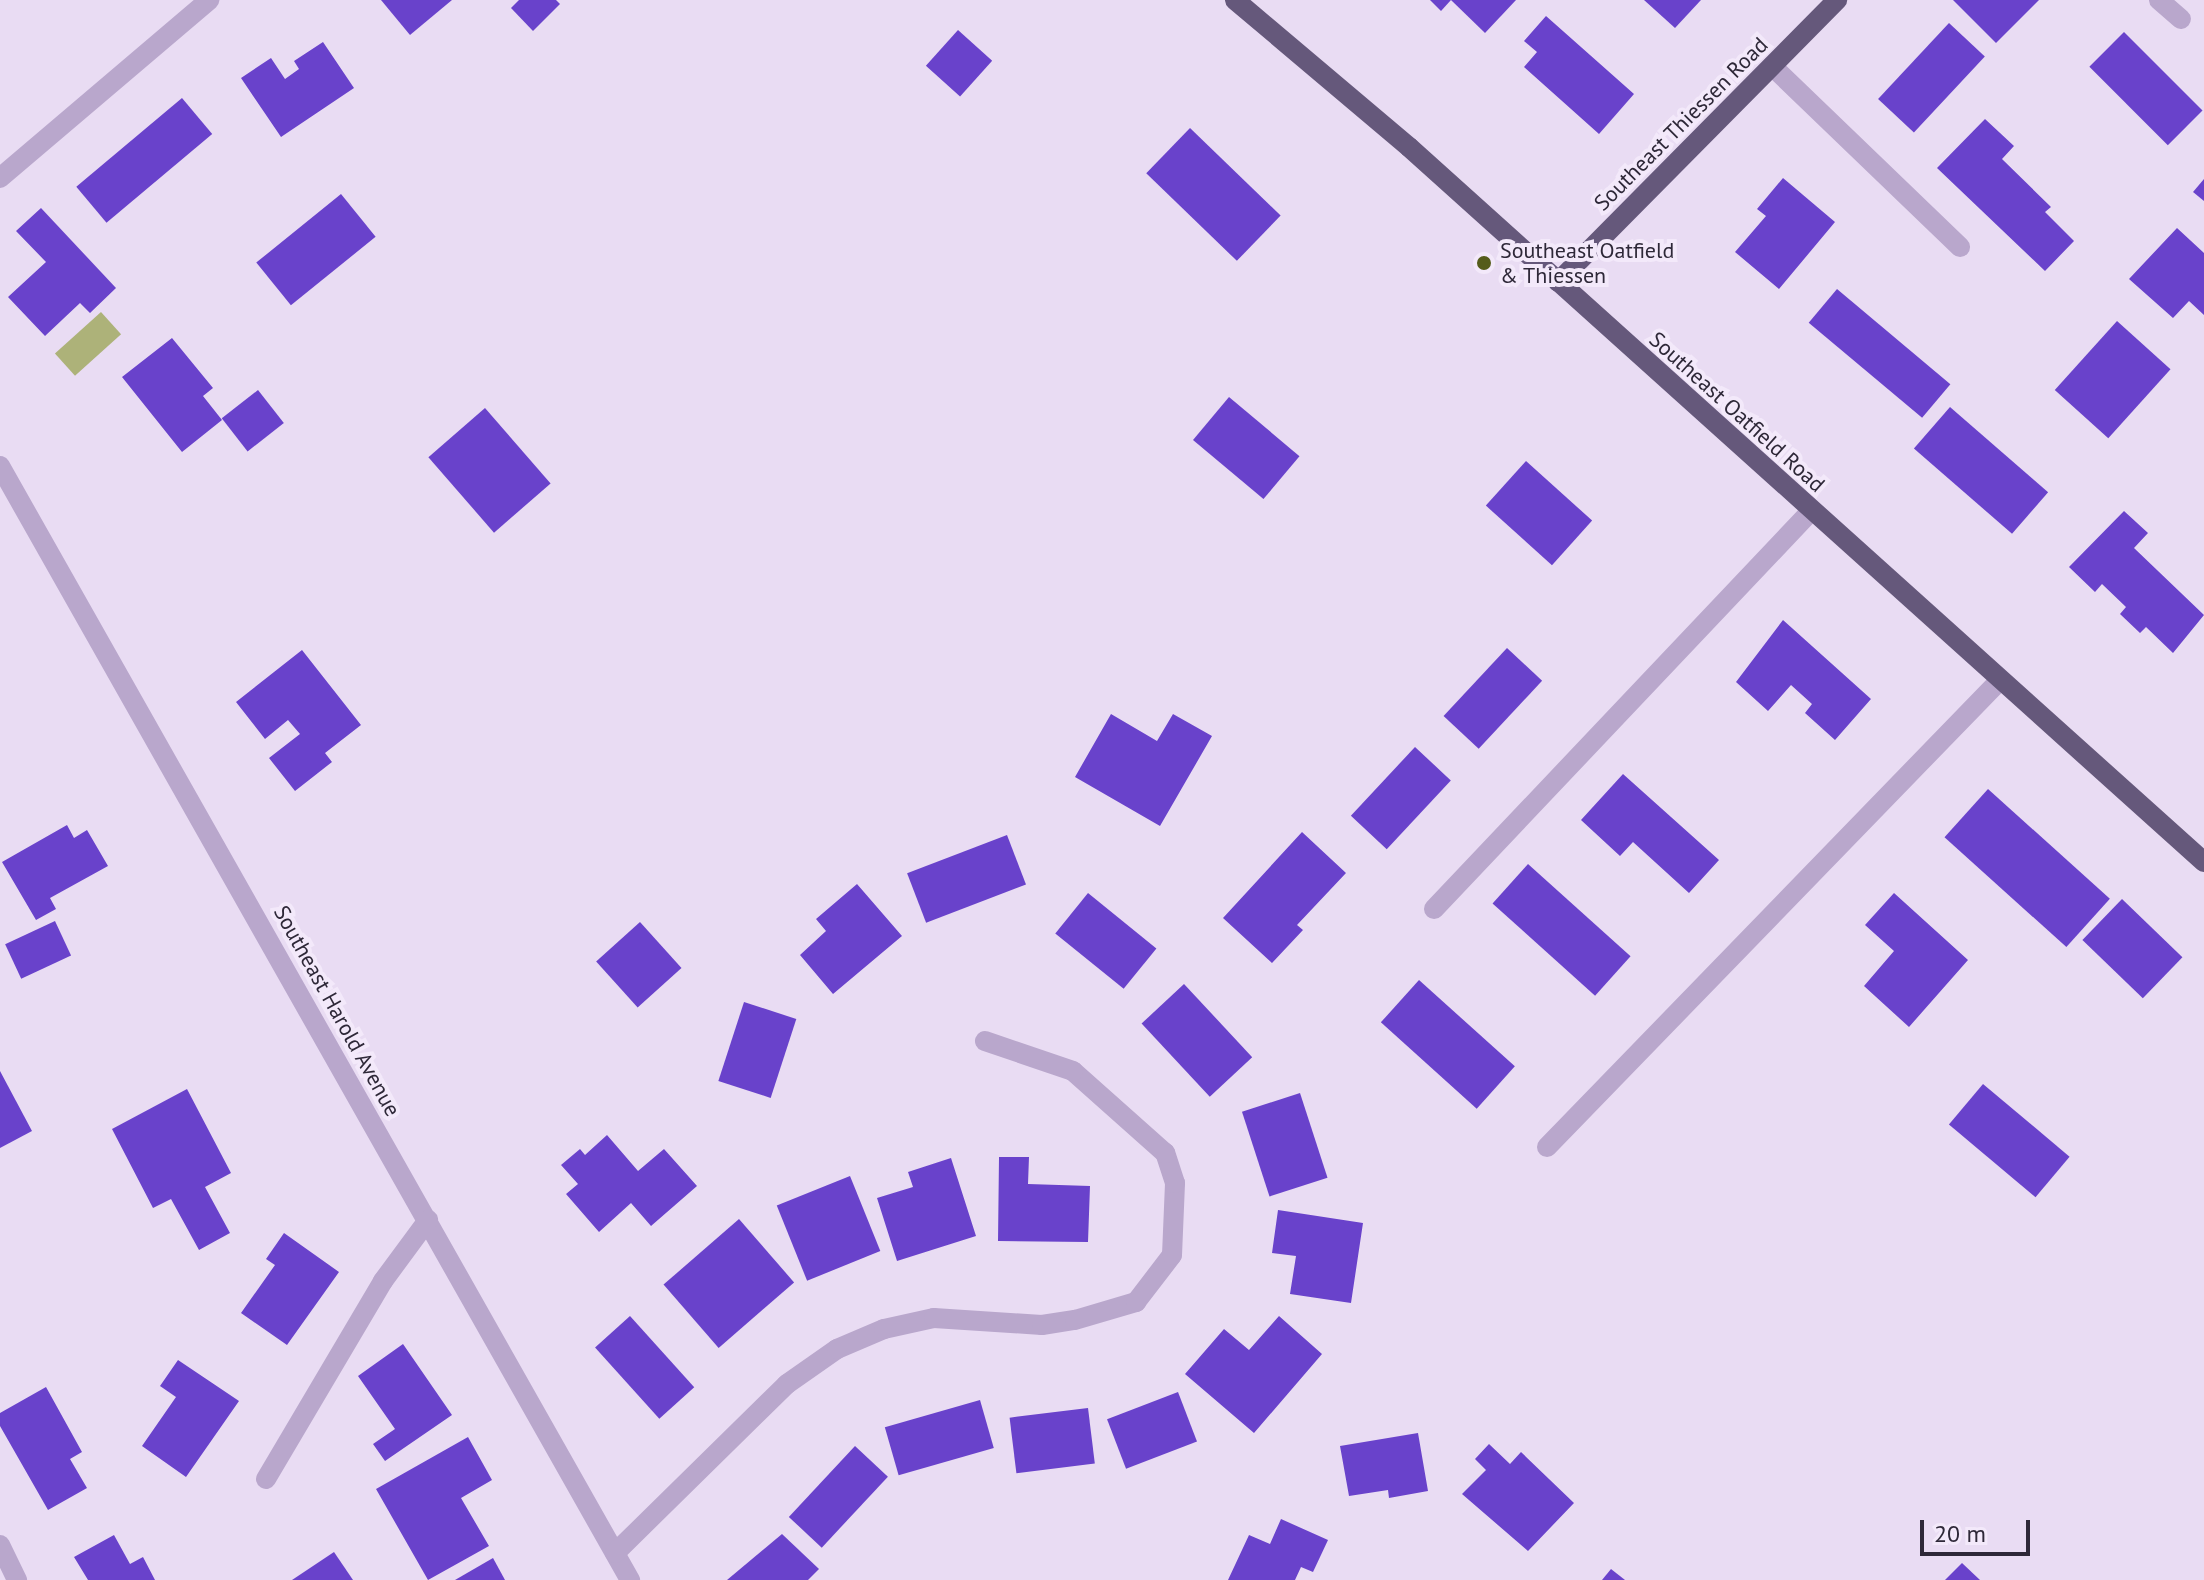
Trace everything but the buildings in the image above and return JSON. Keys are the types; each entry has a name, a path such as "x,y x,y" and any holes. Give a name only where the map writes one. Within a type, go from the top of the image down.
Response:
{"main road":[{"name":"Southeast Oatfield Road","path":"1235,0 1558,282 2204,862"},
{"name":"Southeast Thiessen Road","path":"1558,282 1837,0"}],"street":[{"path":"0,178 209,0"},
{"path":"2159,0 2181,19"},
{"path":"1772,66 1960,247"},
{"name":"Southeast Harold Avenue","path":"0,466 630,1580"},
{"path":"1434,909 1811,511"},
{"path":"1547,1147 1999,681"},
{"path":"615,1553 787,1384 837,1349 884,1329 934,1318 1042,1325 1075,1320 1136,1302 1172,1255 1175,1183 1165,1153 1073,1071 985,1041"},
{"path":"266,1479 383,1281 428,1220"},
{"path":"0,1545 17,1580"}],"shaded area":[{"path":"101,312 121,334 75,376 55,353"}],"place":[{"name":"Southeast Oatfield & Thiessen","path":"1484,263"}]}
